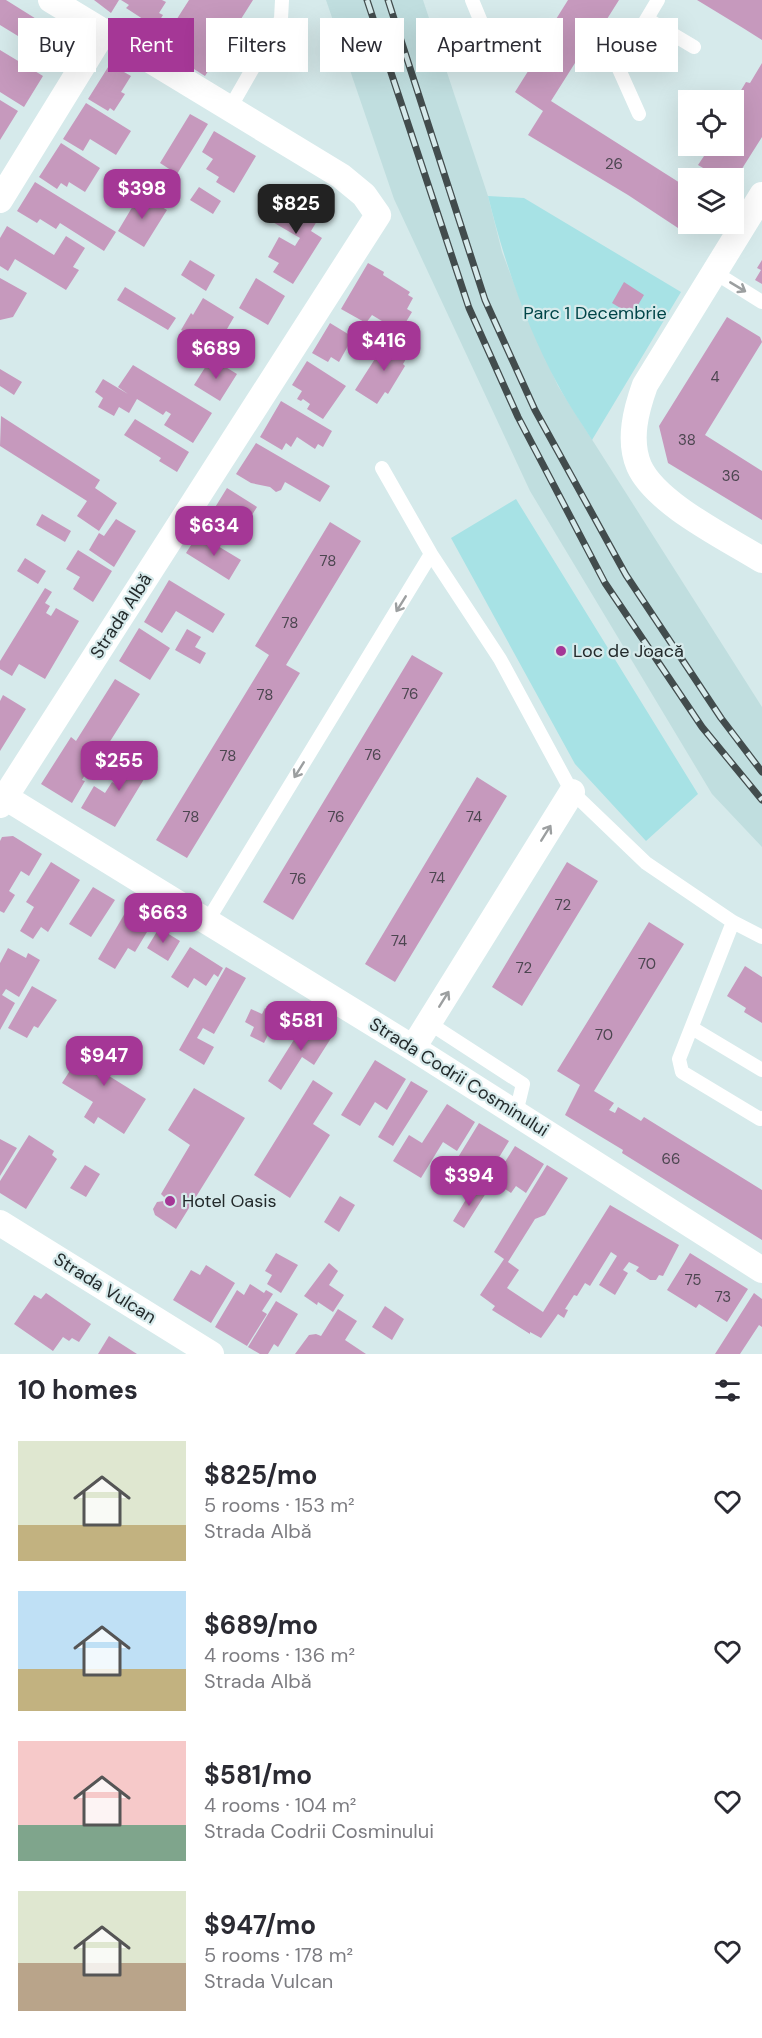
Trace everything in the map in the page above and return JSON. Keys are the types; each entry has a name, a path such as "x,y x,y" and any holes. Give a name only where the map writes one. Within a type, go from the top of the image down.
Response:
{"street":[{"path":"51,0 230,108"},
{"path":"0,200 104,32"},
{"name":"Strada Albă","path":"2,798 378,215 364,195 341,176 230,108"},
{"path":"762,195 645,385 637,406 634,426 639,466 657,492 686,514 762,560"},
{"path":"413,1048 572,792"},
{"name":"Strada Codrii Cosminului","path":"2,798 208,920 762,1270"},
{"name":"Strada Vulcan","path":"0,1222 211,1354"}],"lane":[{"path":"230,108 281,19 282,0"},
{"path":"472,0 479,18"},
{"path":"648,18 658,0"},
{"path":"678,37 694,47"},
{"path":"620,72 639,114"},
{"path":"714,272 762,302"},
{"path":"382,468 431,554 500,659 572,792 646,863 733,922 762,937"},
{"path":"208,920 431,554"},
{"path":"733,922 679,1059 682,1072 760,1119 762,1118"},
{"path":"429,1023 523,1084 516,1113"},
{"path":"692,1028 762,1070"}],"shaded area":[{"path":"326,0 423,0 429,18 416,18 416,72 447,72 488,196 502,252 526,315 558,386 762,707 762,847 712,794 530,491 394,199 351,72 404,72 404,18 332,18"}],"green space":[{"name":"Parc 1 Decembrie","path":"488,196 524,198 681,292 592,440 562,392 536,340 501,245"},
{"name":"Loc de Joacă","path":"516,499 698,794 646,841 575,764 451,538"}],"building":[{"path":"0,0 6,0 35,18 18,18 18,36 0,25"},
{"path":"94,0 119,0 111,13"},
{"path":"121,0 162,0 166,2 159,13 163,15 161,18 141,18 126,8 129,5"},
{"path":"189,0 253,0 242,18 206,18 208,72 205,76 194,69 194,18 178,18"},
{"path":"568,0 619,0 608,18 575,18 575,63 551,101 678,182 678,228 528,135 543,111 515,92 528,72 563,72 563,18 557,18"},
{"path":"697,0 762,0 762,40 743,28"},
{"path":"0,50 18,61 18,72 36,72 43,76 24,107 0,92"},
{"path":"762,63 762,137 742,168 703,168 698,165 704,156 744,156 744,90 741,90 746,82 750,83"},
{"path":"108,67 108,72 124,72 131,76 121,92 125,94 114,111 110,108 108,111 88,99"},
{"path":"0,100 18,111 0,140"},
{"path":"86,103 131,131 116,155 90,139 83,151 63,139"},
{"path":"190,114 208,124 177,174 160,163"},
{"path":"214,131 256,156 234,193 216,182 219,177 206,169 213,159 202,152"},
{"path":"61,143 100,168 85,192 69,182 67,187 61,183 57,189 39,177"},
{"path":"35,182 116,232 104,251 60,223 56,229 40,219 37,223 17,211"},
{"path":"199,187 221,201 213,214 190,200"},
{"path":"295,191 308,199 310,196 326,206 311,231 322,238 293,284 273,272 279,263 268,257 279,237 295,246 300,238 271,221 282,204 287,207"},
{"path":"140,194 167,210 144,247 118,231"},
{"path":"7,226 54,255 66,236 85,248 73,267 79,270 66,290 15,259 8,271 0,266 0,238"},
{"path":"190,260 215,275 206,291 181,275"},
{"path":"762,260 762,284 755,280 761,270 757,268"},
{"path":"368,263 410,292 408,295 413,298 407,309 412,312 400,332 372,315 366,323 341,309"},
{"path":"0,278 27,293 13,317 0,320"},
{"path":"256,278 285,296 268,325 239,308"},
{"path":"624,282 644,295 632,315 612,303"},
{"path":"125,287 176,318 168,330 117,300"},
{"path":"203,298 234,317 216,348 181,330"},
{"path":"727,317 760,337 762,342 705,435 762,471 762,520 668,463 659,426"},
{"path":"330,323 353,337 339,362 331,357 328,362 312,353"},
{"path":"396,339 412,349 403,364 405,366 388,394 385,392 377,404 355,390 380,351 386,355"},
{"path":"211,358 237,374 220,401 194,385"},
{"path":"307,361 346,386 323,419 307,409 310,404 303,399 301,401 297,399 302,391 292,385"},
{"path":"133,365 212,413 193,443 164,425 171,414 166,411 163,415 137,399 129,413 119,407 114,416 98,407 103,398 95,392 103,379 128,394 118,387"},
{"path":"0,369 22,382 14,395 0,386"},
{"path":"281,401 332,431 323,447 318,444 315,449 297,437 291,447 286,443 282,450 260,437"},
{"path":"1,416 100,480 95,488 117,503 99,531 77,516 87,501 0,446"},
{"path":"135,419 189,452 177,472 159,461 161,458 124,435"},
{"path":"256,443 330,486 320,502 285,482 281,490 276,492 270,487 251,483 236,474"},
{"path":"227,488 257,507 240,534 229,527 225,533 206,522"},
{"path":"42,514 71,531 65,542 36,525"},
{"path":"116,519 136,531 114,567 89,550 99,533 104,536"},
{"path":"330,522 361,541 286,665 300,673 187,858 156,840 269,655 255,646"},
{"path":"198,534 241,560 229,580 186,553"},
{"path":"78,550 112,571 93,602 73,589 80,577 66,569"},
{"path":"25,558 46,571 38,584 17,571"},
{"path":"169,580 225,614 213,633 176,611 162,633 144,622"},
{"path":"45,588 52,592 45,603 50,606 46,613 51,616 56,608 79,621 45,679 19,664 12,676 0,669 0,661"},
{"path":"139,628 170,648 150,680 119,661"},
{"path":"187,629 201,637 195,647 206,653 200,664 175,650"},
{"path":"412,655 443,673 293,920 263,902"},
{"path":"115,679 140,694 97,766 92,763 72,803 41,784 71,737 76,741"},
{"path":"3,695 26,709 0,751 0,701"},
{"path":"144,748 158,756 115,827 81,808 94,786 105,793 112,782 121,787"},
{"path":"477,777 507,796 395,982 365,964"},
{"path":"13,836 42,854 29,876 21,871 9,891 15,895 4,913 0,911 0,841 2,837"},
{"path":"51,862 80,880 48,932 41,927 33,939 20,931 34,907 26,902"},
{"path":"567,862 598,881 522,1006 492,987"},
{"path":"93,887 115,900 91,937 69,924"},
{"path":"128,908 153,922 135,952 128,948 115,969 98,959"},
{"path":"649,922 684,944 594,1091 614,1103 609,1110 615,1113 618,1107 641,1121 644,1117 762,1190 762,1240 565,1115 580,1085 557,1071"},
{"path":"159,928 180,941 168,961 147,948"},
{"path":"190,947 223,968 218,977 214,974 206,986 194,978 188,988 171,977"},
{"path":"8,948 26,958 28,953 40,960 19,997 6,989 2,995 15,1003 0,1030 0,963"},
{"path":"745,966 762,977 762,1023 744,1012 746,1008 727,996"},
{"path":"226,967 246,978 214,1034 203,1028 197,1038 214,1047 204,1065 179,1050"},
{"path":"32,986 57,1000 38,1028 34,1026 27,1038 8,1028"},
{"path":"265,1008 278,1015 264,1043 250,1036 254,1027 245,1022 251,1009 262,1014"},
{"path":"307,1019 333,1035 314,1065 302,1057 281,1090 268,1081"},
{"path":"92,1036 123,1055 109,1076 146,1099 124,1134 98,1117 94,1124 84,1117 93,1102 62,1083"},
{"path":"375,1060 406,1079 387,1110 375,1102 360,1126 341,1115"},
{"path":"313,1080 333,1093 313,1124 330,1135 290,1198 254,1175"},
{"path":"411,1081 428,1091 393,1146 378,1137"},
{"path":"194,1088 245,1118 176,1229 155,1215 153,1209 157,1202 164,1201 165,1198 161,1194 190,1145 168,1130"},
{"path":"447,1104 475,1122 457,1151 443,1142 421,1178 393,1161 409,1135 422,1143"},
{"path":"479,1123 509,1141 487,1177 457,1159"},
{"path":"29,1135 54,1151 52,1155 57,1159 26,1209 0,1193 0,1181"},
{"path":"0,1139 17,1148 0,1176"},
{"path":"515,1146 544,1164 526,1193 516,1186 511,1193 493,1181"},
{"path":"85,1165 100,1174 86,1197 70,1188"},
{"path":"547,1165 568,1178 545,1215 535,1219 508,1262 519,1270 507,1288 543,1312 610,1205 679,1245 663,1276 659,1275 656,1280 650,1280 636,1271 639,1267 629,1262 623,1270 628,1273 615,1295 599,1285 617,1256 611,1252 590,1286 585,1283 577,1296 574,1295 565,1309 568,1310 564,1318 558,1314 541,1338 530,1332 530,1334 492,1310 495,1306 480,1295 504,1259 494,1252"},
{"path":"474,1186 486,1193 464,1228 453,1221"},
{"path":"340,1196 355,1205 339,1232 324,1222"},
{"path":"276,1253 298,1265 281,1293 267,1284 272,1275 265,1271"},
{"path":"690,1253 748,1289 727,1322 699,1304 696,1308 667,1290"},
{"path":"329,1263 338,1271 329,1285 344,1295 333,1312 304,1296"},
{"path":"206,1265 235,1283 211,1323 173,1300 191,1270 200,1275"},
{"path":"250,1284 264,1293 266,1290 273,1294 262,1311 267,1314 247,1346 215,1327 237,1290 244,1295"},
{"path":"46,1293 91,1324 79,1342 72,1338 69,1341 63,1337 53,1351 14,1324 34,1295 41,1299"},
{"path":"754,1293 762,1299 762,1327 759,1325 740,1354 715,1354"},
{"path":"276,1301 298,1314 278,1347 274,1344 268,1354 260,1354 248,1347"},
{"path":"385,1306 404,1319 392,1340 372,1327"},
{"path":"338,1309 357,1321 345,1340 366,1354 295,1354 309,1335 321,1336"},
{"path":"109,1336 137,1354 98,1354"}],"railway":[{"path":"367,0 469,308 518,417 605,583 702,727 762,800"},
{"path":"388,0 485,300 535,410 626,575 721,718 762,772"}],"place":[{"name":"Loc de Joacă","path":"561,651"},
{"name":"Hotel Oasis","path":"170,1201"}]}
